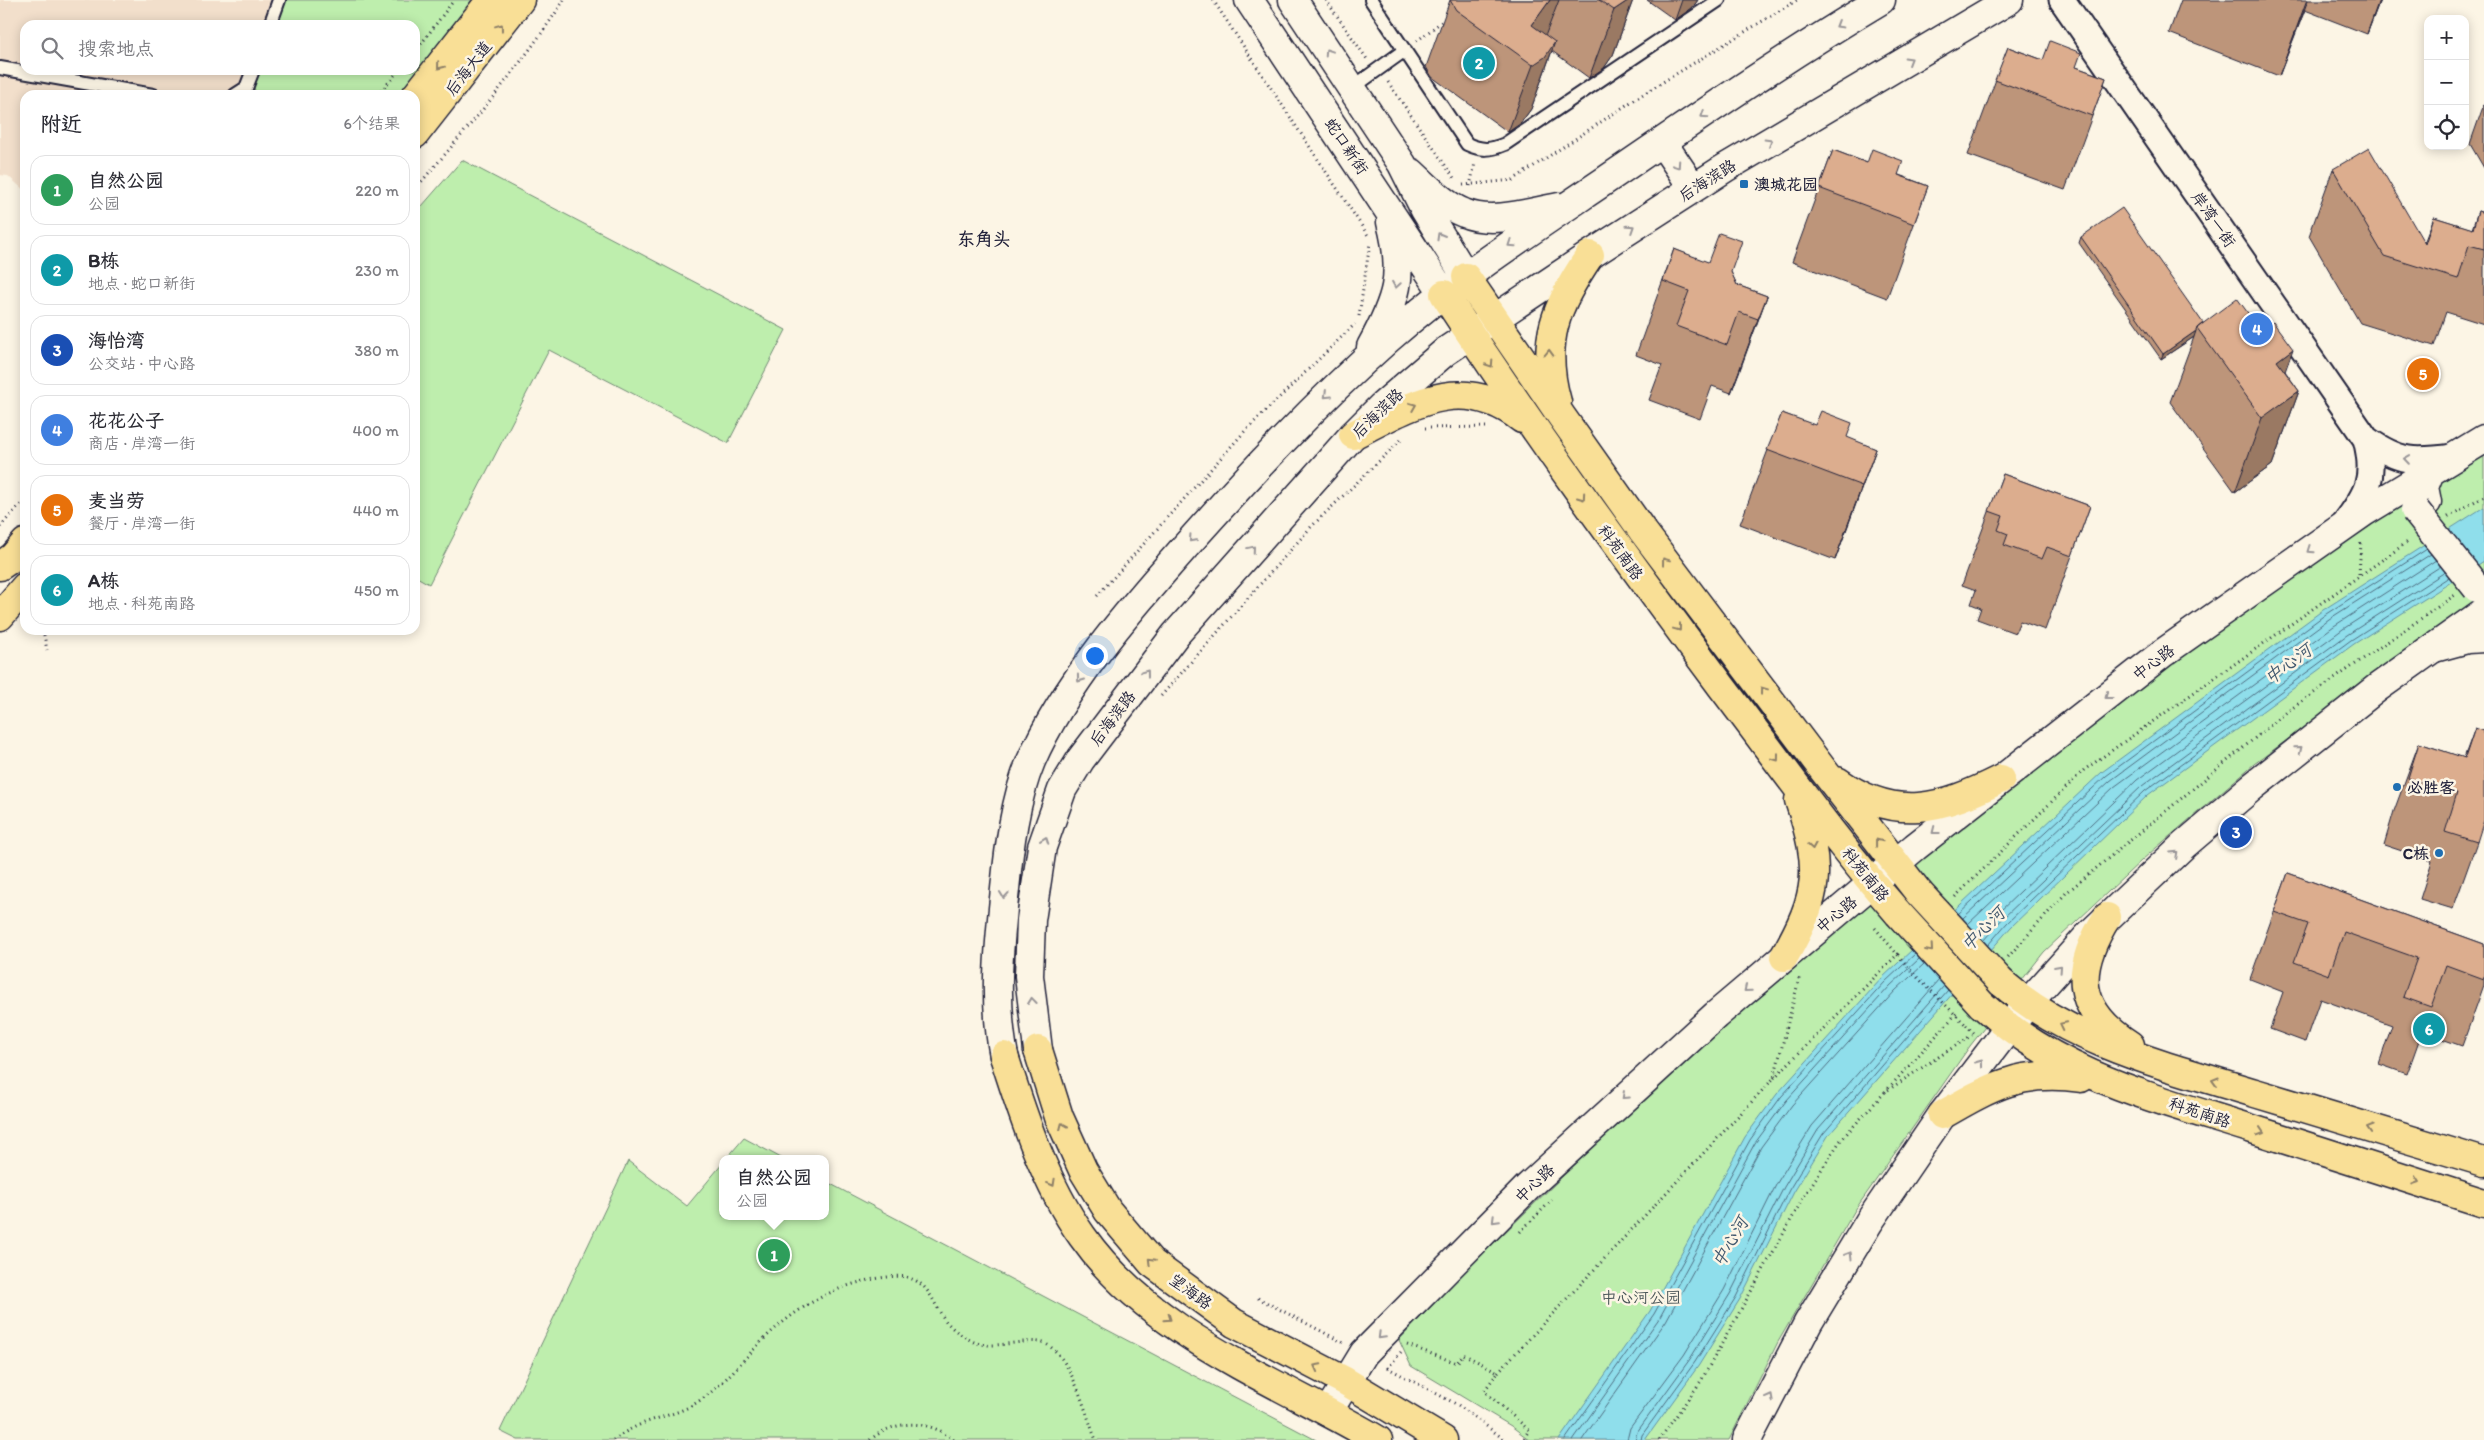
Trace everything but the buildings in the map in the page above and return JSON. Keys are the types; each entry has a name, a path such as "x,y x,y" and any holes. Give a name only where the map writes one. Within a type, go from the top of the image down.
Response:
{"main road":[{"name":"后海大道","path":"420,91 491,0"},
{"name":"后海大道","path":"420,128 520,0"},
{"name":"蛇口新街","path":"1249,0 1386,203 1444,294"},
{"path":"1293,0 1402,164 1425,210 1466,277"},
{"path":"1376,1438 1217,1353 1118,1280 1081,1236 1048,1175 1024,1118 1004,1056 998,1022 997,961 1010,836 1030,763 1062,704 1133,605 1270,453 1363,362 1466,277 1570,204 1822,35 1881,0"},
{"name":"后海滨路","path":"1038,1050 1029,976 1031,920 1042,847 1062,790 1080,759 1176,634 1353,434 1433,362 1494,318 1692,188 2009,0"},
{"path":"1662,142 1692,188"},
{"path":"1402,164 1439,197 1464,214 1503,216 1570,204"},
{"path":"1363,362 1393,303 1397,284 1398,260 1386,203"},
{"path":"1562,417 1550,374 1550,339 1560,305 1590,255"},
{"name":"科苑南路","path":"1466,277 1642,530 1824,771 1919,893 2004,971 2027,1004 2047,1017 2105,1045 2159,1064 2484,1162"},
{"name":"科苑南路","path":"1444,294 1532,427 1619,550 1794,782 1898,912 1968,1013 2008,1027 2026,1042 2059,1060 2124,1088 2484,1203"},
{"path":"1353,434 1426,401 1465,394 1495,401 1532,427"},
{"name":"中心路","path":"1328,1412 1345,1381 1364,1353 1528,1187 1709,1021 1793,963 1873,883 2001,779 2163,653 2384,499 2484,439"},
{"path":"1748,1440 1814,1315 1870,1222 1942,1115 2027,1004 2107,917 2184,845 2252,787 2377,688 2432,648 2477,604 2428,511 2424,487 2430,472"},
{"path":"2384,499 2402,502 2428,511"},
{"path":"0,616 20,592"},
{"path":"1824,771 1852,792 1884,804 1919,808 1950,803 2001,779"},
{"path":"1793,963 1815,878 1811,837 1794,782"},
{"path":"2107,917 2089,949 2085,970 2085,991 2098,1017 2110,1029 2159,1064"},
{"name":"望海路","path":"1038,1050 1060,1117 1082,1170 1108,1211 1152,1263 1234,1323 1345,1381 1443,1440"},
{"path":"1942,1115 1997,1085 2026,1077 2045,1075 2070,1076 2093,1079 2124,1088"}],"street":[{"name":"岸湾一街","path":"2062,0 2366,439"},
{"path":"2366,439 2384,452 2404,460 2454,457"},
{"path":"2340,529 2364,497 2370,478 2371,460 2366,439"}],"lane":[{"path":"272,20 280,0"},
{"path":"1371,0 1467,144 1478,149 1492,149 1505,144 1719,0"},
{"path":"1352,88 1405,50"},
{"path":"0,68 20,72"},
{"path":"40,75 125,90"},
{"path":"243,90 246,88 251,75"}],"path":[{"path":"420,45 454,0"},
{"path":"420,183 483,111 538,41 564,0"},
{"path":"1097,596 1245,431 1357,322 1366,278 1370,239 1213,0"},
{"path":"1326,0 1365,57"},
{"path":"1405,50 1448,17"},
{"path":"382,90 396,75"},
{"path":"1470,184 1478,149"},
{"path":"1422,428 1491,428"},
{"path":"1159,698 1311,527 1406,434"},
{"path":"2428,511 2484,496"},
{"path":"0,527 20,505"},
{"path":"1950,903 2084,770 2410,540"},
{"path":"2004,971 2066,893 2288,711 2477,604"},
{"path":"44,635 47,650"},
{"path":"1659,1440 1701,1381 1805,1195 1840,1141 1885,1092 1968,1013 1914,974 1876,928"},
{"path":"1523,1440 1529,1430 1484,1391 1498,1372 1774,1078 1908,945"},
{"path":"1774,1078 1793,963"},
{"path":"1885,1092 1974,1033"},
{"path":"614,1440 632,1428 694,1404 712,1392 731,1376 767,1336 799,1310 826,1294 846,1285 877,1278 905,1277 922,1284 932,1295 946,1321 958,1332 974,1342 987,1345 1005,1345 1032,1341 1048,1345 1062,1359 1071,1376 1096,1440"},
{"path":"1258,1298 1364,1353 1388,1368 1458,1405 1505,1440"},
{"path":"1388,1368 1408,1344 1457,1364 1463,1354 1498,1372"},
{"path":"870,1440 890,1428 920,1424 934,1428 954,1440"}],"shaded area":[{"path":"0,0 337,0 339,20 20,20 20,75 295,75 281,90 20,90 20,187 8,176 0,175"}],"green space":[{"path":"273,0 472,0 420,71 420,20 265,20"},
{"path":"248,75 417,75 405,90 255,90"},
{"path":"462,160 786,330 728,443 549,350 429,584 420,579 420,208"},
{"name":"中心河公园","path":"2484,456 2484,601 2375,676 2254,764 2142,860 2044,952 1970,1046 1855,1210 1778,1342 1729,1440 1530,1440 1511,1426 1411,1366 1399,1340 1466,1270 1706,1041 1943,840 2212,633 2385,516"},
{"path":"744,1138 776,1155 729,1155"},
{"path":"628,1161 687,1206 719,1168 719,1220 829,1220 829,1183 1316,1440 518,1440 500,1431"}],"water":[{"name":"中心河","path":"2484,507 2484,561 2354,644 2148,795 2011,927 1828,1136 1794,1192 1740,1299 1699,1365 1645,1440 1559,1440 1650,1311 1745,1137 1777,1094 1882,978 2102,772 2323,610"}],"place":[{"name":"B栋","path":"1479,63"},
{"name":"澳城花园","path":"1744,184"},
{"name":"花花公子","path":"2257,329"},
{"name":"麦当劳","path":"2423,374"},
{"name":"必胜客","path":"2397,787"},
{"name":"海怡湾","path":"2236,832"},
{"name":"C栋","path":"2439,853"},
{"name":"A栋","path":"2429,1029"},
{"name":"自然公园","path":"774,1255"}],"district":[{"name":"东角头","path":"984,239"}]}
